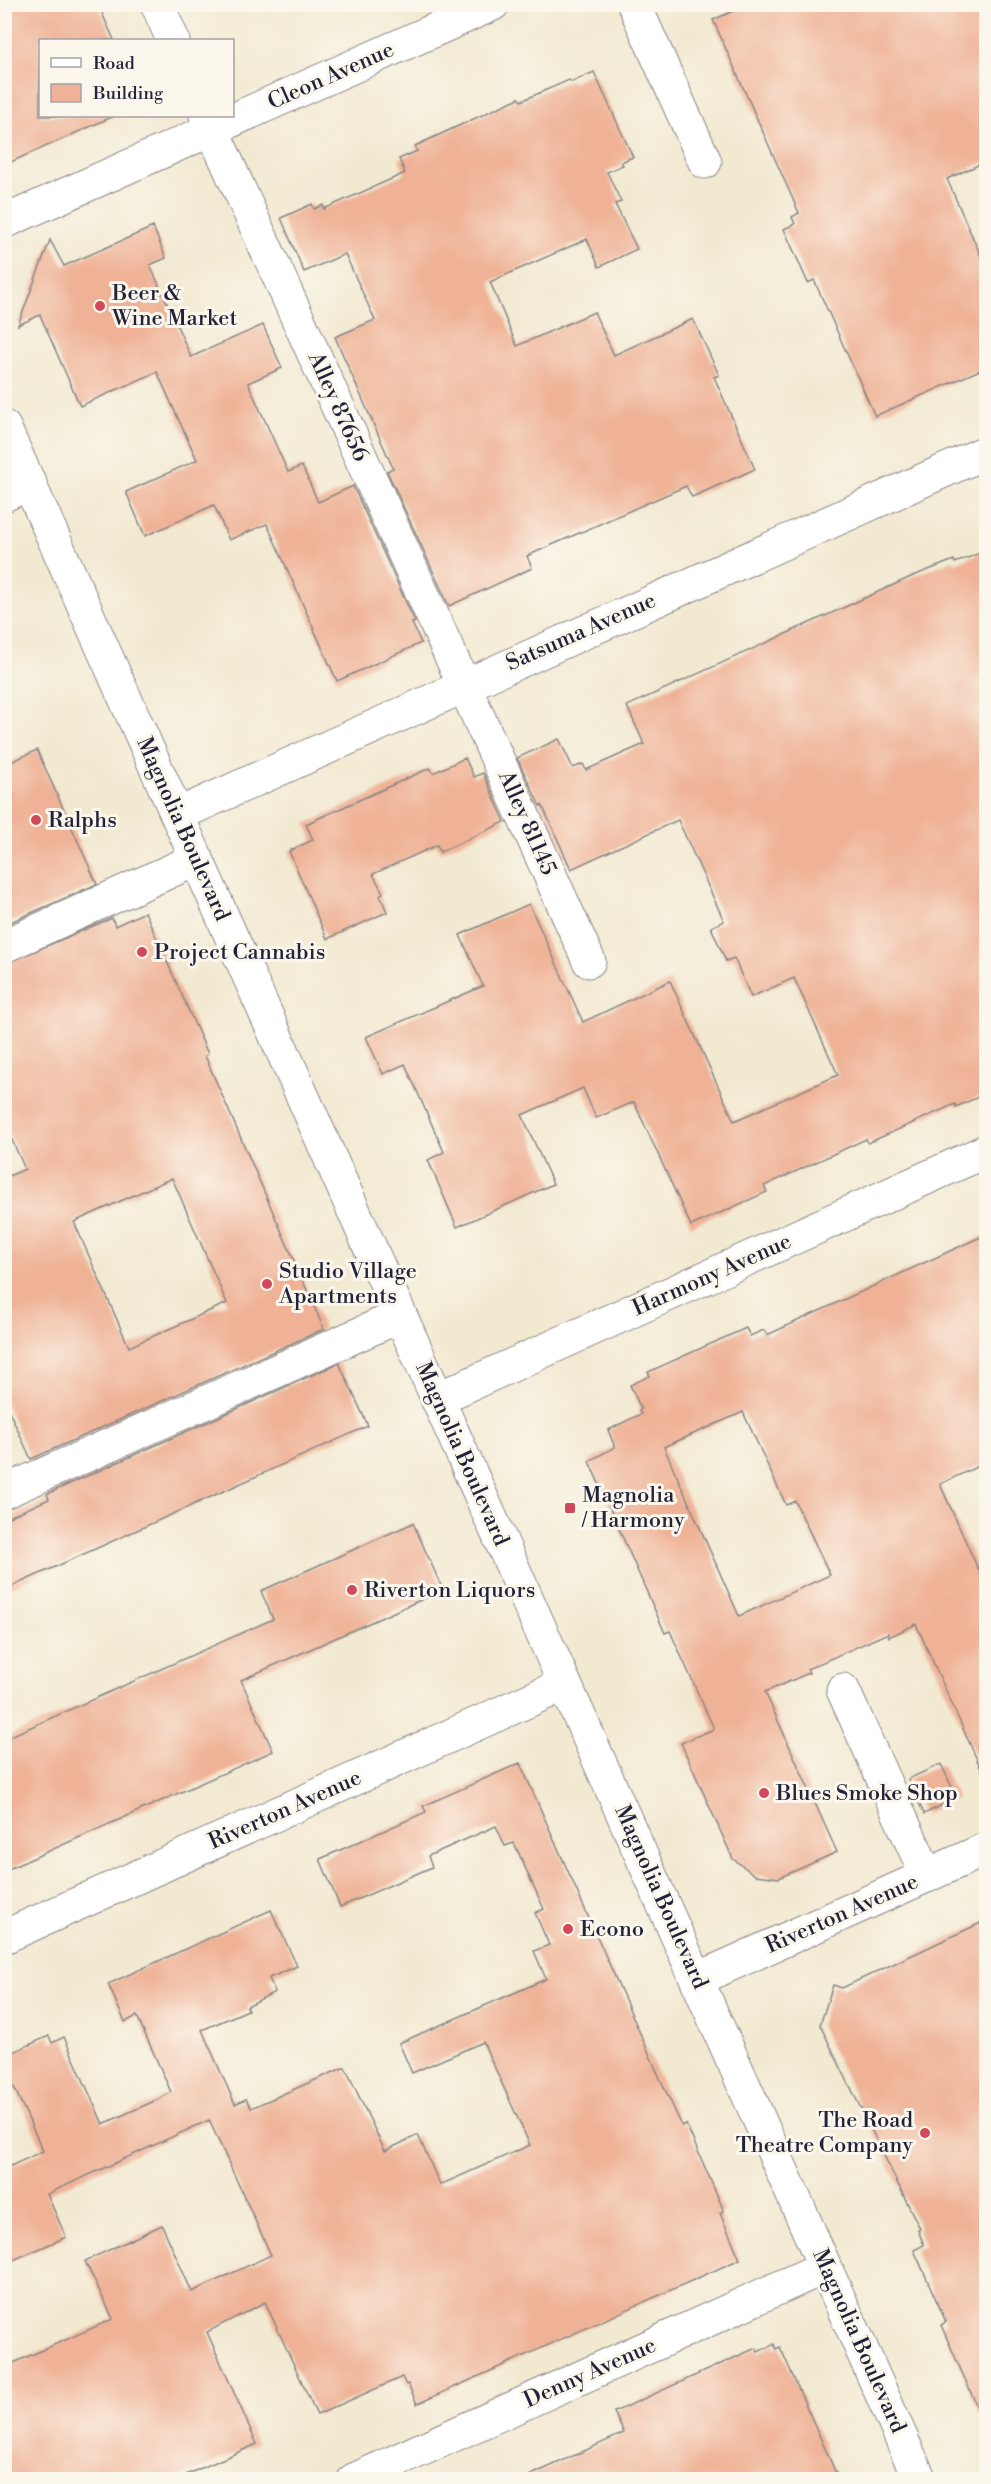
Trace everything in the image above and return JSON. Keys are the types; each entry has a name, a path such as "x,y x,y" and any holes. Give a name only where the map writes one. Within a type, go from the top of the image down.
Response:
{"street":[{"path":"157,4 173,39"},
{"name":"Cleon Avenue","path":"234,112 494,4"},
{"path":"634,4 705,162"},
{"name":"Cleon Avenue","path":"4,222 209,122"},
{"name":"Alley 87656","path":"209,122 465,685"},
{"name":"Magnolia Boulevard","path":"4,427 17,489 197,859 921,2480"},
{"name":"Satsuma Avenue","path":"177,815 987,452"},
{"name":"Alley 81145","path":"465,685 588,961"},
{"path":"4,946 197,859"},
{"name":"Harmony Avenue","path":"437,1399 987,1151"},
{"path":"4,1492 400,1316"},
{"name":"Riverton Avenue","path":"4,1937 565,1684"},
{"path":"843,1690 927,1876"},
{"name":"Riverton Avenue","path":"698,1979 987,1849"},
{"name":"Denny Avenue","path":"354,2480 825,2267"}],"building":[{"path":"4,4 98,4 114,39 39,39 39,117 112,117 4,165"},
{"path":"749,4 987,4 987,161 947,179 987,270 987,367 875,416 814,280 808,283 784,229 795,224 792,217 799,213 713,20"},
{"path":"594,72 633,157 621,162 623,165 607,172 621,202 615,204 637,249 599,267 587,239 490,282 517,346 594,312 614,355 693,319 719,375 714,377 755,469 692,497 686,486 527,556 532,568 449,606 387,471 393,468 335,337 375,320 345,254 304,272 281,218 312,204 314,209 323,205 324,209 405,173 399,159 417,151 415,146 519,98 521,101"},
{"path":"153,227 166,258 150,265 191,357 263,325 282,368 248,383 288,472 302,466 318,502 353,486 415,622 412,623 421,643 337,681 267,524 229,540 214,505 145,536 126,492 197,460 157,372 80,406 40,315 18,325 50,240 64,266"},
{"path":"987,550 987,1093 956,1107 955,1104 868,1143 866,1139 764,1186 767,1192 691,1226 634,1102 596,1118 583,1088 522,1115 553,1184 457,1227 428,1160 444,1152 405,1064 383,1074 366,1037 483,986 460,935 529,904 583,1022 670,981 734,1121 838,1075 794,978 751,997 734,958 726,961 711,927 724,921 678,820 571,869 542,805 540,806 517,758 559,739 573,768 583,764 586,770 644,744 627,706 913,576"},
{"name":"Ralphs","path":"37,750 97,884 4,925 4,765"},
{"path":"465,758 474,777 483,773 505,822 440,852 437,845 373,874 383,893 380,895 387,912 327,939 289,851 313,840 306,824 430,768 433,773"},
{"path":"145,912 208,1054 205,1056 324,1329 31,1459 4,1400 4,1178 25,1169 4,1122 4,964 112,918 115,926","holes":["172,1178 227,1303 129,1347 74,1222"]},
{"path":"987,1234 987,1462 940,1484 987,1589 987,1782 916,1624 889,1637 888,1633 807,1669 809,1673 765,1692 837,1852 779,1878 755,1875 733,1859 681,1743 714,1729 670,1631 665,1633 589,1461 615,1447 608,1430 641,1414 630,1385 650,1376 648,1372 746,1328 750,1336 764,1330 767,1335","holes":["743,1412 786,1505 795,1501 830,1575 739,1616 664,1447"]},
{"name":"Studio Village Apartments","path":"339,1363 368,1426 4,1590 4,1519 49,1499 47,1494"},
{"path":"413,1523 443,1590 241,1680 273,1751 4,1871 4,1739 273,1619 261,1591"},
{"path":"520,1763 663,2085 682,2126 686,2124 724,2211 720,2213 740,2259 417,2404 408,2384 406,2385 402,2377 317,2415 265,2302 207,2332 257,2444 174,2480 12,2480 5,2462 4,2367 113,2319 85,2261 162,2225 192,2292 271,2255 209,2120 47,2194 66,2237 4,2264 4,2169 43,2151 4,2065 4,2056 49,2036 52,2043 64,2037 103,2124 161,2098 171,2092 137,2016 125,2022 108,1984 271,1910 297,1966 269,1978 275,1992 247,2006 248,2010 202,2030 235,2104 246,2099 251,2108 345,2067 385,2151 418,2135 440,2185 530,2145 483,2042 412,2073 399,2043 546,1979 534,1951 549,1945 535,1913 544,1909 514,1843 505,1846 496,1826 428,1856 432,1867 340,1907 320,1859 426,1812 423,1806"},
{"path":"941,1764 957,1798 924,1814 908,1779"},
{"path":"987,1920 987,2429 941,2325 946,2322 914,2250 924,2245 918,2230 920,2229 820,2025 833,1985 842,1988"},
{"path":"774,2344 776,2349 780,2347 839,2480 520,2480 624,2433 614,2412 756,2348 758,2352"}],"place":[{"name":"Beer & Wine Market","path":"100,306"},
{"name":"Ralphs","path":"36,820"},
{"name":"Project Cannabis","path":"142,952"},
{"name":"Studio Village Apartments","path":"267,1284"},
{"name":"Magnolia / Harmony","path":"570,1508"},
{"name":"Riverton Liquors","path":"352,1590"},
{"name":"Blues Smoke Shop","path":"764,1793"},
{"name":"Econo","path":"568,1929"},
{"name":"The Road Theatre Company","path":"925,2133"}]}
